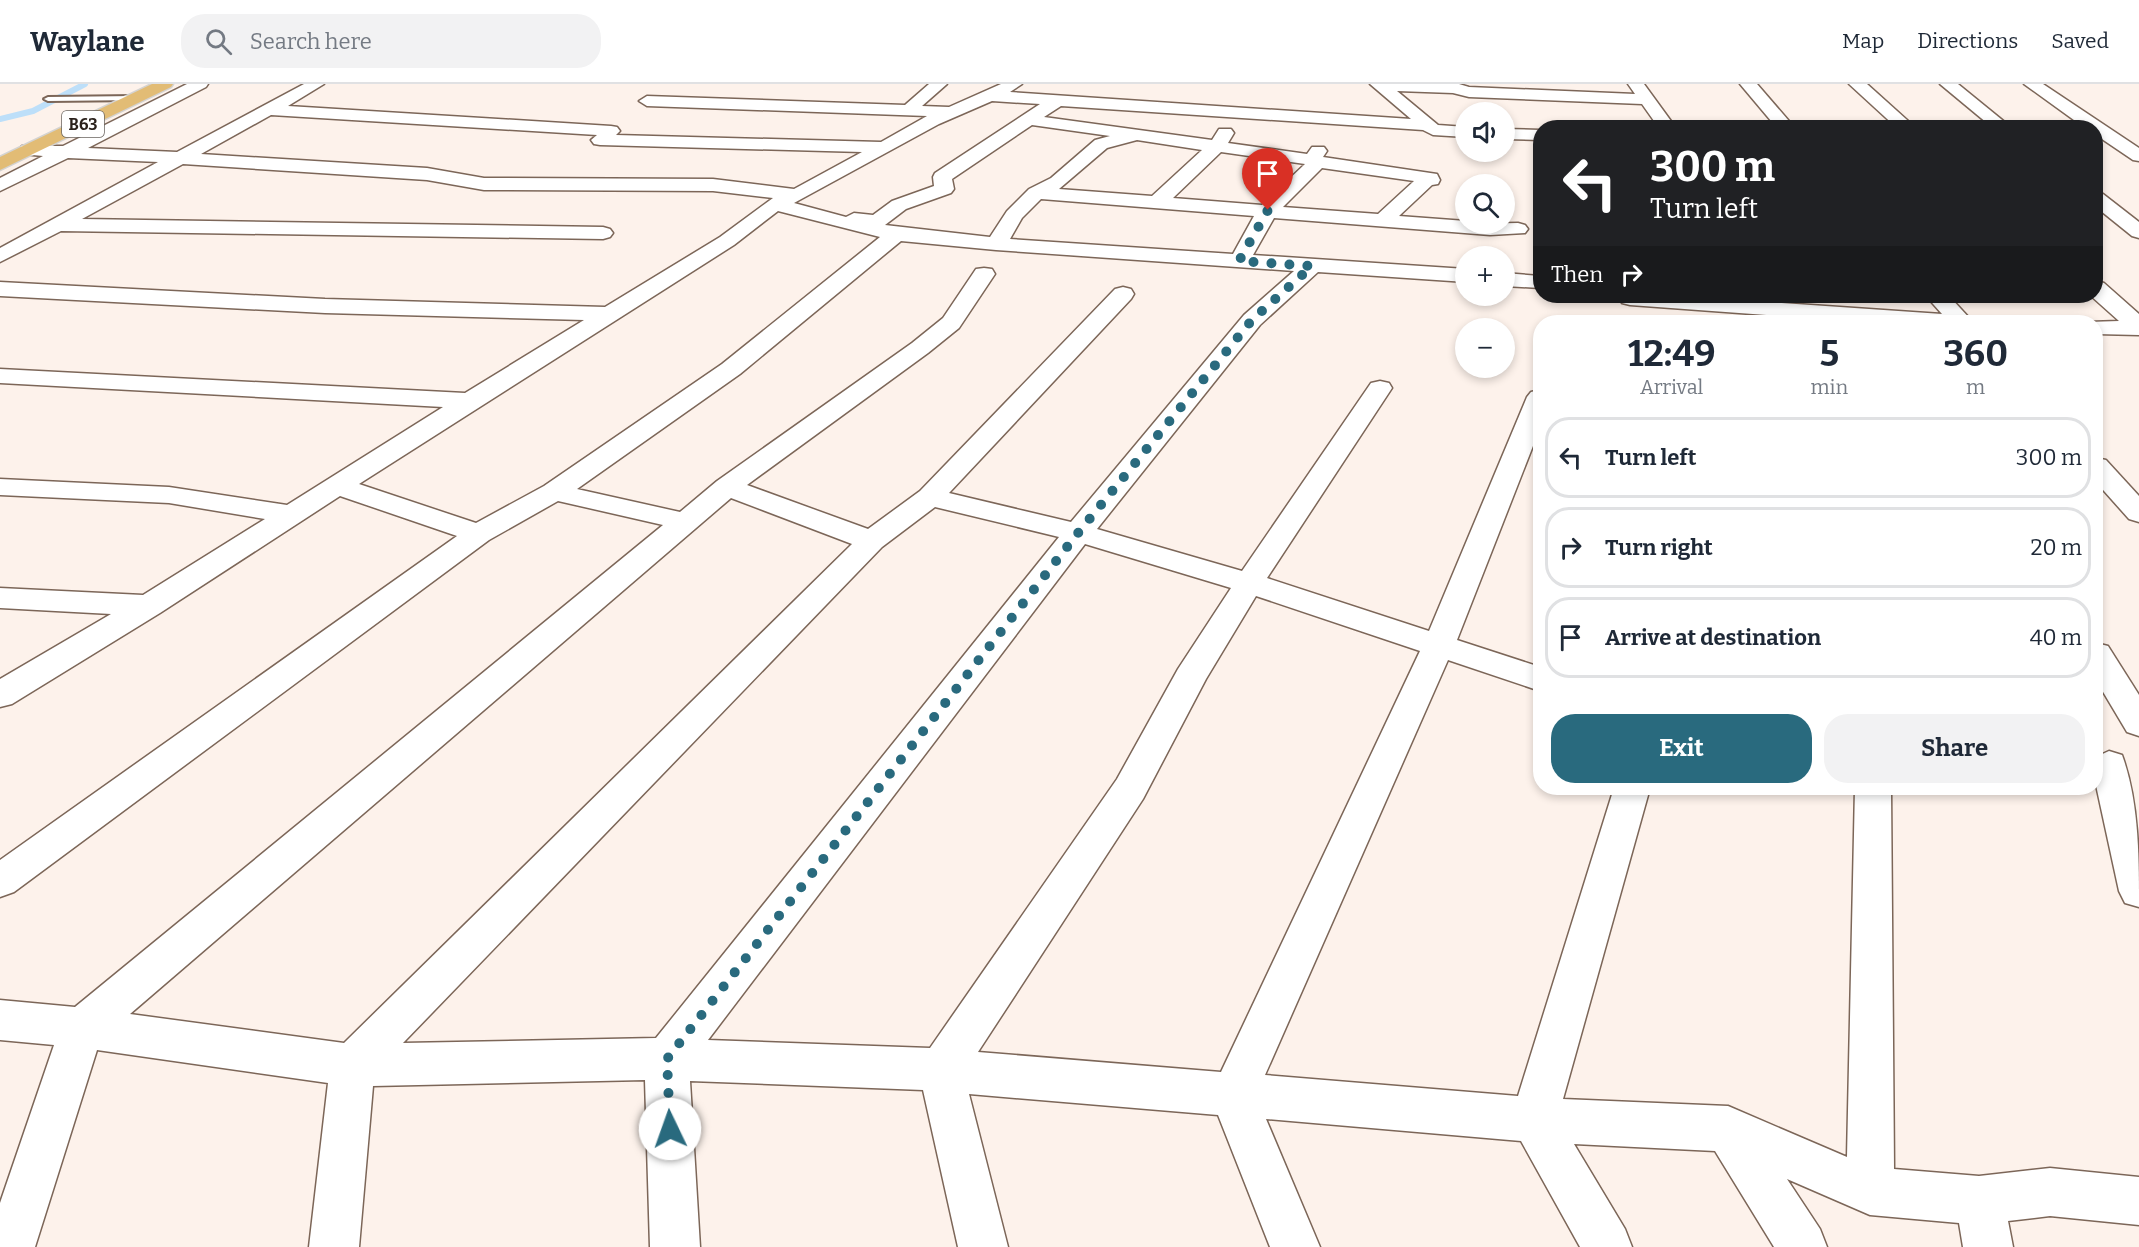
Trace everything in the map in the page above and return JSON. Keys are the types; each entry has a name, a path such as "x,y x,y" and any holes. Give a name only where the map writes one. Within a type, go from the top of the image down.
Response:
{"highway":[{"name":"B63","path":"0,164 165,84"}],"street":[{"path":"0,184 200,84"},
{"path":"0,256 316,84"},
{"path":"585,154 666,84"},
{"path":"909,111 917,101 939,84"},
{"path":"0,695 149,606 470,401 727,241 794,204 882,147 951,112 992,96 1014,84"},
{"path":"1636,84 1662,120"},
{"path":"1748,84 1780,120"},
{"path":"1857,84 1899,120"},
{"path":"1948,84 1994,120"},
{"path":"2032,84 2086,120"},
{"path":"1380,85 1452,86 1469,92 1548,90 1647,99"},
{"path":"1380,85 1433,130 1455,132"},
{"path":"1220,94 1240,104 1344,119 1429,125"},
{"path":"992,96 1153,106 1240,104 1412,110"},
{"path":"28,150 427,174 483,184 517,185 550,182 713,185 878,222 899,205 944,189 942,177 1058,100"},
{"path":"1156,203 1217,146 1240,104"},
{"path":"10,1247 82,1028 727,487 943,330 951,323 1014,215 1036,193 1058,182 1101,144 1138,135 1153,106"},
{"path":"638,109 951,112"},
{"path":"268,110 605,136 882,147"},
{"path":"1239,261 1268,210 1315,161 1344,119"},
{"path":"1031,120 1430,178 1431,180 1426,181 1383,220"},
{"path":"2103,132 2139,156"},
{"path":"1515,134 1533,135"},
{"path":"550,182 568,168"},
{"path":"1036,193 1518,229"},
{"path":"794,204 990,259 1239,261 1455,275"},
{"path":"2103,204 2139,232"},
{"path":"60,225 603,233"},
{"path":"0,881 479,534 554,492 731,369 896,234"},
{"path":"675,1247 667,1059 1078,533 1252,320 1312,266"},
{"path":"1515,280 1533,281"},
{"path":"0,289 358,308 610,314"},
{"path":"334,1247 352,1065 872,541 930,497 1123,294"},
{"path":"2103,296 2135,331"},
{"path":"1685,303 1795,315"},
{"path":"1806,303 1819,315"},
{"path":"1943,303 1955,315"},
{"path":"2103,328 2135,331"},
{"path":"0,376 470,401"},
{"path":"983,1247 941,1070 1130,789 1190,677 1249,583 1380,388"},
{"path":"1295,1247 1233,1095 1438,646 1533,414"},
{"path":"2103,474 2139,513"},
{"path":"337,486 479,534"},
{"path":"0,487 169,495 294,515"},
{"path":"727,487 872,541"},
{"path":"554,492 686,522"},
{"path":"930,497 1078,533 1249,583 1533,677"},
{"path":"0,598 149,606"},
{"path":"2103,665 2139,723"},
{"path":"2114,768 2139,891"},
{"path":"1607,1247 1534,1120 1630,795"},
{"path":"1870,1191 1873,795"},
{"path":"0,1020 82,1028 352,1065 667,1059 941,1070 1534,1120 1728,1129 1870,1191 1979,1200 2050,1192 2139,1201"},
{"path":"1728,1129 1802,1247"},
{"path":"1979,1200 1988,1247"}],"lane":[{"path":"48,99 137,98"}],"waterway":[{"path":"0,119 33,111 85,84"}],"route":[{"path":"670,1129 667,1059 1078,533 1252,320 1312,266 1239,261 1268,210"}]}
